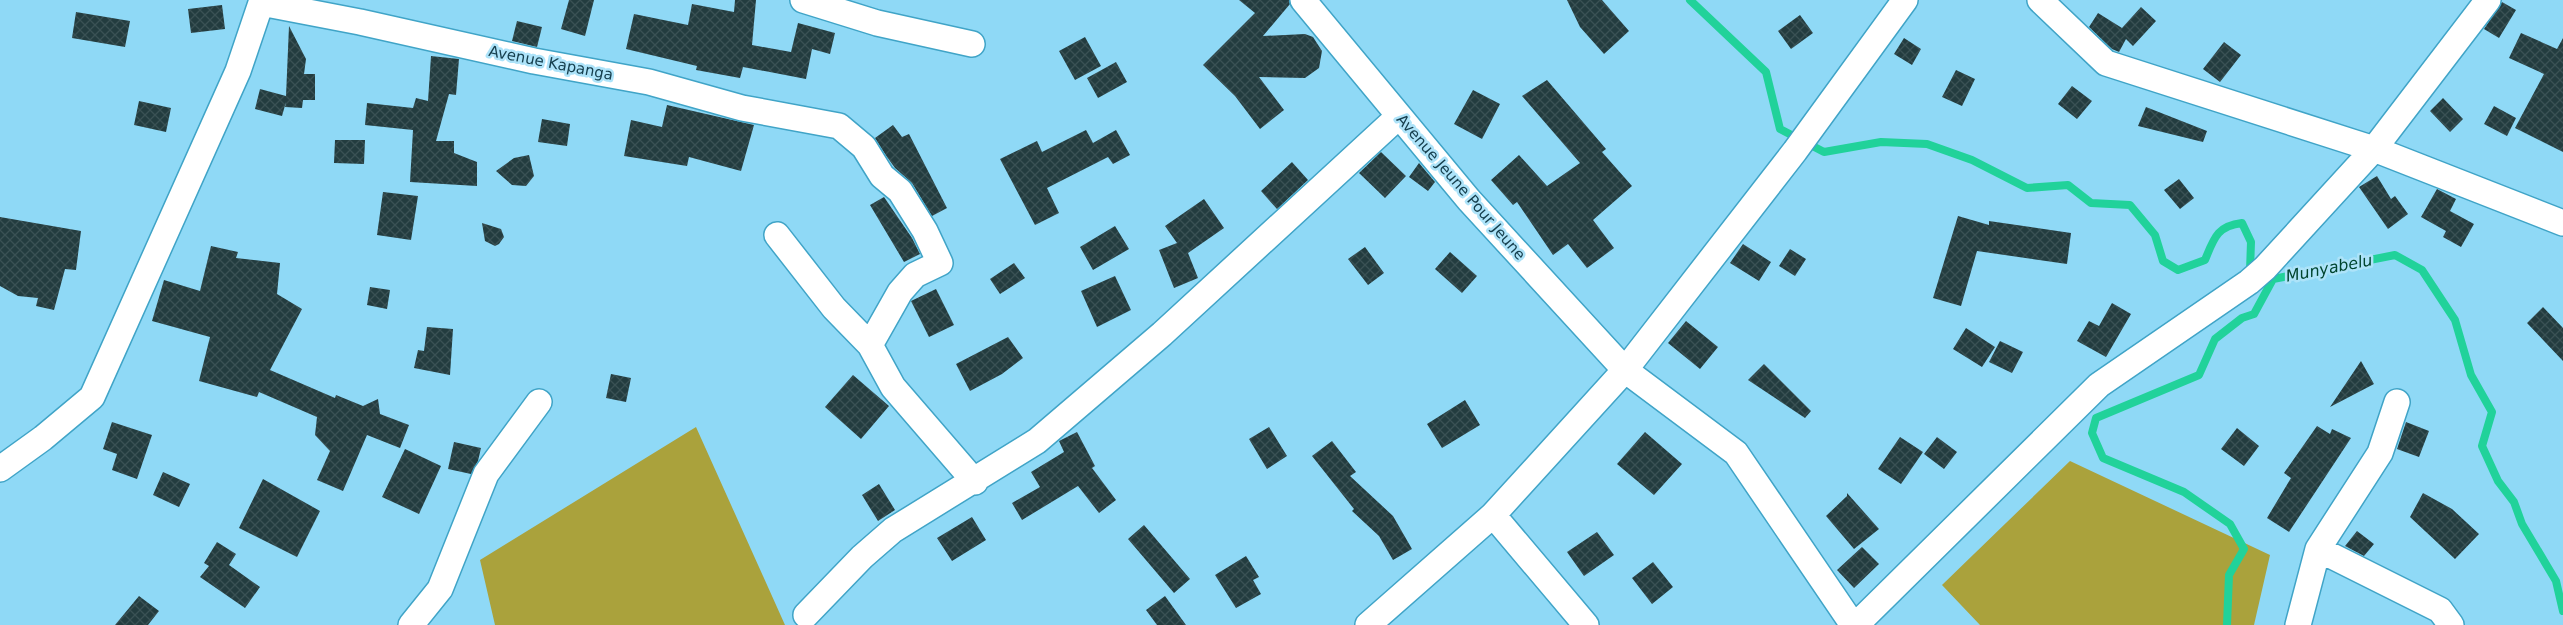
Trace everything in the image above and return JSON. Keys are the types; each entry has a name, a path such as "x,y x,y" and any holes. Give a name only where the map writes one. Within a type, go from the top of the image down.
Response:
{"street":[{"path":"803,0 877,23 972,44"},
{"name":"Avenue Jeune Pour Jeune","path":"1303,0 1469,200 1625,370 1736,453 1854,625"},
{"path":"1368,625 1493,515 1625,370 1811,129 1905,0"},
{"path":"2040,0 2106,63 2374,149 2563,223"},
{"path":"1854,625 2099,385 2257,275 2374,149 2488,0"},
{"path":"0,469 43,438 92,397 238,71 262,2"},
{"name":"Avenue Kapanga","path":"262,2 534,61 649,82 742,108 839,126 864,147 882,176 900,191 925,231 940,263 914,275 900,292 870,345"},
{"path":"806,615 862,557 893,530 975,482 1037,442 1162,334 1400,116"},
{"path":"778,235 834,308 870,345 893,386 975,482"},
{"path":"412,625 440,589 486,474 539,402"},
{"path":"2298,625 2318,549 2380,453 2398,402"},
{"path":"1493,515 1586,625"},
{"path":"2318,549 2440,610 2451,625"}],"shaded area":[{"path":"696,427 785,625 495,625 480,560"},
{"path":"2070,461 2270,555 2254,625 1980,625 1942,585"}],"building":[{"path":"569,0 594,0 585,36 561,29"},
{"path":"735,0 756,0 752,45 791,52 798,23 835,33 830,54 812,49 806,79 743,67 740,78 696,70 697,66 626,49 634,14 688,25 692,4 734,12"},
{"path":"1239,0 1289,0 1290,4 1263,36 1305,34 1313,37 1322,51 1319,68 1305,78 1259,77 1284,110 1260,129 1235,96 1203,65 1255,13"},
{"path":"1567,0 1602,0 1629,31 1604,54 1580,27"},
{"path":"2502,2 2516,10 2499,38 2484,29"},
{"path":"222,5 225,29 191,33 188,9"},
{"path":"2141,7 2156,21 2133,46 2126,39 2119,52 2112,49 2089,27 2098,13 2122,28"},
{"path":"76,12 130,21 125,47 72,38"},
{"path":"1800,15 1813,33 1791,49 1778,31"},
{"path":"517,21 542,27 537,47 512,41"},
{"path":"289,26 306,59 304,74 315,74 315,100 303,100 302,108 285,107 286,102 282,116 255,109 260,89 286,96"},
{"path":"2521,33 2557,49 2563,38 2563,152 2515,128 2544,74 2509,58"},
{"path":"1085,37 1101,66 1075,80 1059,51"},
{"path":"1904,38 1921,49 1912,65 1894,54"},
{"path":"2224,42 2241,55 2220,82 2203,69"},
{"path":"431,56 459,59 456,95 449,94 436,141 454,141 454,153 477,162 477,186 410,182 413,130 365,125 367,103 413,108 416,98 428,101"},
{"path":"1116,62 1127,82 1098,98 1087,78"},
{"path":"1956,70 1975,79 1962,106 1942,97"},
{"path":"1547,80 1606,149 1602,152 1632,186 1593,220 1614,248 1587,268 1568,244 1553,255 1517,202 1513,205 1491,180 1519,155 1547,186 1580,163 1522,96"},
{"path":"2072,86 2092,101 2077,119 2058,104"},
{"path":"1473,90 1500,104 1482,139 1454,124"},
{"path":"2443,98 2463,119 2450,132 2430,111"},
{"path":"139,101 171,108 166,132 134,125"},
{"path":"667,105 754,125 741,171 689,157 687,166 624,156 631,120 662,127"},
{"path":"2494,106 2516,118 2507,136 2484,124"},
{"path":"2146,107 2207,131 2203,142 2138,126"},
{"path":"542,119 570,124 567,146 538,142"},
{"path":"893,125 902,137 909,134 947,208 932,216 912,183 895,168 887,157 875,138"},
{"path":"1086,130 1093,143 1116,130 1130,155 1113,164 1108,157 1047,188 1059,213 1035,225 1000,159 1037,141 1042,152"},
{"path":"335,140 365,140 364,164 334,163"},
{"path":"1381,152 1406,176 1385,198 1359,173"},
{"path":"529,155 534,176 526,186 512,185 496,171 514,158"},
{"path":"1292,162 1308,180 1277,209 1261,191"},
{"path":"1419,163 1435,182 1428,191 1409,177"},
{"path":"2377,176 2391,199 2395,196 2408,214 2388,229 2359,187"},
{"path":"2179,179 2194,198 2180,209 2164,190"},
{"path":"2437,189 2456,199 2450,211 2474,224 2461,247 2443,237 2446,231 2421,217"},
{"path":"383,192 418,196 411,240 377,235"},
{"path":"884,197 912,238 920,254 904,262 870,205"},
{"path":"1204,199 1224,228 1188,253 1198,278 1174,288 1159,250 1177,243 1165,226"},
{"path":"1958,216 1989,225 1989,221 2071,233 2067,264 1977,251 1961,306 1933,298"},
{"path":"0,217 81,231 76,270 65,269 54,310 36,306 38,298 18,296 0,286"},
{"path":"482,223 501,229 504,237 499,244 495,246 485,241"},
{"path":"1115,226 1129,249 1093,270 1080,247"},
{"path":"1743,244 1771,262 1759,281 1730,263"},
{"path":"211,246 238,252 236,258 280,263 277,294 302,309 270,370 335,398 336,395 363,406 378,399 380,414 409,425 400,448 367,435 343,491 317,480 330,451 315,435 317,417 259,392 257,397 199,381 210,337 152,321 164,280 200,291"},
{"path":"1365,247 1384,273 1368,285 1348,259"},
{"path":"1790,249 1806,259 1795,276 1779,266"},
{"path":"1450,252 1477,276 1462,293 1435,269"},
{"path":"1014,263 1025,278 1000,294 990,279"},
{"path":"1115,276 1131,310 1097,327 1081,291"},
{"path":"370,287 390,290 387,309 367,305"},
{"path":"936,289 954,325 929,337 911,301"},
{"path":"2112,303 2131,314 2106,357 2077,341 2089,321 2099,326"},
{"path":"2543,307 2563,328 2563,361 2527,323"},
{"path":"1686,321 1718,347 1700,369 1668,343"},
{"path":"427,327 453,329 450,375 414,368 418,350 424,351"},
{"path":"1966,328 1995,347 1982,367 1953,349"},
{"path":"1008,337 1023,358 1002,374 970,391 956,364"},
{"path":"2000,341 2023,352 2012,373 1989,362"},
{"path":"2361,361 2374,384 2330,407"},
{"path":"1764,364 1811,411 1805,418 1748,380"},
{"path":"611,374 631,378 626,402 606,398"},
{"path":"853,375 889,406 861,439 825,407"},
{"path":"1465,400 1480,425 1442,448 1427,424"},
{"path":"112,422 152,435 137,479 112,470 117,454 103,449"},
{"path":"2406,422 2429,431 2419,457 2397,449"},
{"path":"2317,426 2330,434 2332,429 2351,438 2289,532 2267,518 2291,478 2284,473"},
{"path":"1269,427 1287,456 1267,469 1249,439"},
{"path":"2237,428 2259,446 2244,466 2221,449"},
{"path":"1077,432 1095,466 1092,468 1116,500 1099,513 1078,486 1022,520 1012,503 1040,487 1031,472 1064,452 1059,441"},
{"path":"1645,432 1682,464 1654,495 1617,464"},
{"path":"1900,437 1923,452 1901,484 1878,469"},
{"path":"1937,437 1957,452 1944,469 1924,454"},
{"path":"1332,441 1356,472 1350,476 1393,516 1412,549 1393,560 1379,536 1352,511 1354,509 1312,456"},
{"path":"454,442 481,448 478,461 471,474 448,469"},
{"path":"405,449 441,466 419,514 382,497"},
{"path":"163,472 190,484 179,507 153,495"},
{"path":"263,479 320,511 297,557 239,528"},
{"path":"879,484 895,510 878,521 862,495"},
{"path":"1847,493 1879,529 1854,549 1826,516 1847,496"},
{"path":"2423,493 2452,509 2479,534 2455,559 2410,517"},
{"path":"972,517 986,540 952,561 937,538"},
{"path":"1144,525 1190,579 1174,593 1128,539"},
{"path":"2357,531 2374,544 2364,556 2345,546"},
{"path":"1597,532 1614,555 1584,576 1567,552"},
{"path":"217,542 236,554 229,565 260,587 245,608 200,577 209,566 204,563"},
{"path":"1862,547 1879,564 1854,588 1837,570"},
{"path":"1246,556 1259,577 1253,580 1261,594 1236,608 1215,575"},
{"path":"1653,562 1673,587 1652,604 1632,578"},
{"path":"139,596 159,611 148,625 115,625"},
{"path":"1165,596 1186,625 1157,625 1146,610"}],"waterway":[{"name":"Munyabelu","path":"1690,0 1766,72 1780,129 1824,152 1881,142 1927,144 1972,160 2027,188 2068,185 2091,203 2130,205 2155,235 2163,261 2178,270 2205,260 2218,234 2227,227 2242,223 2251,242 2250,271 2253,272"},
{"name":"Munyabelu","path":"2264,276 2273,279 2395,255 2422,270 2455,320 2471,375 2492,412 2482,446 2498,481 2514,502 2522,524 2556,581 2563,611"},
{"path":"2227,625 2229,575 2244,549 2230,524 2184,492 2103,458 2092,433 2096,418 2199,375 2215,339 2242,318 2254,314 2273,279"}]}
